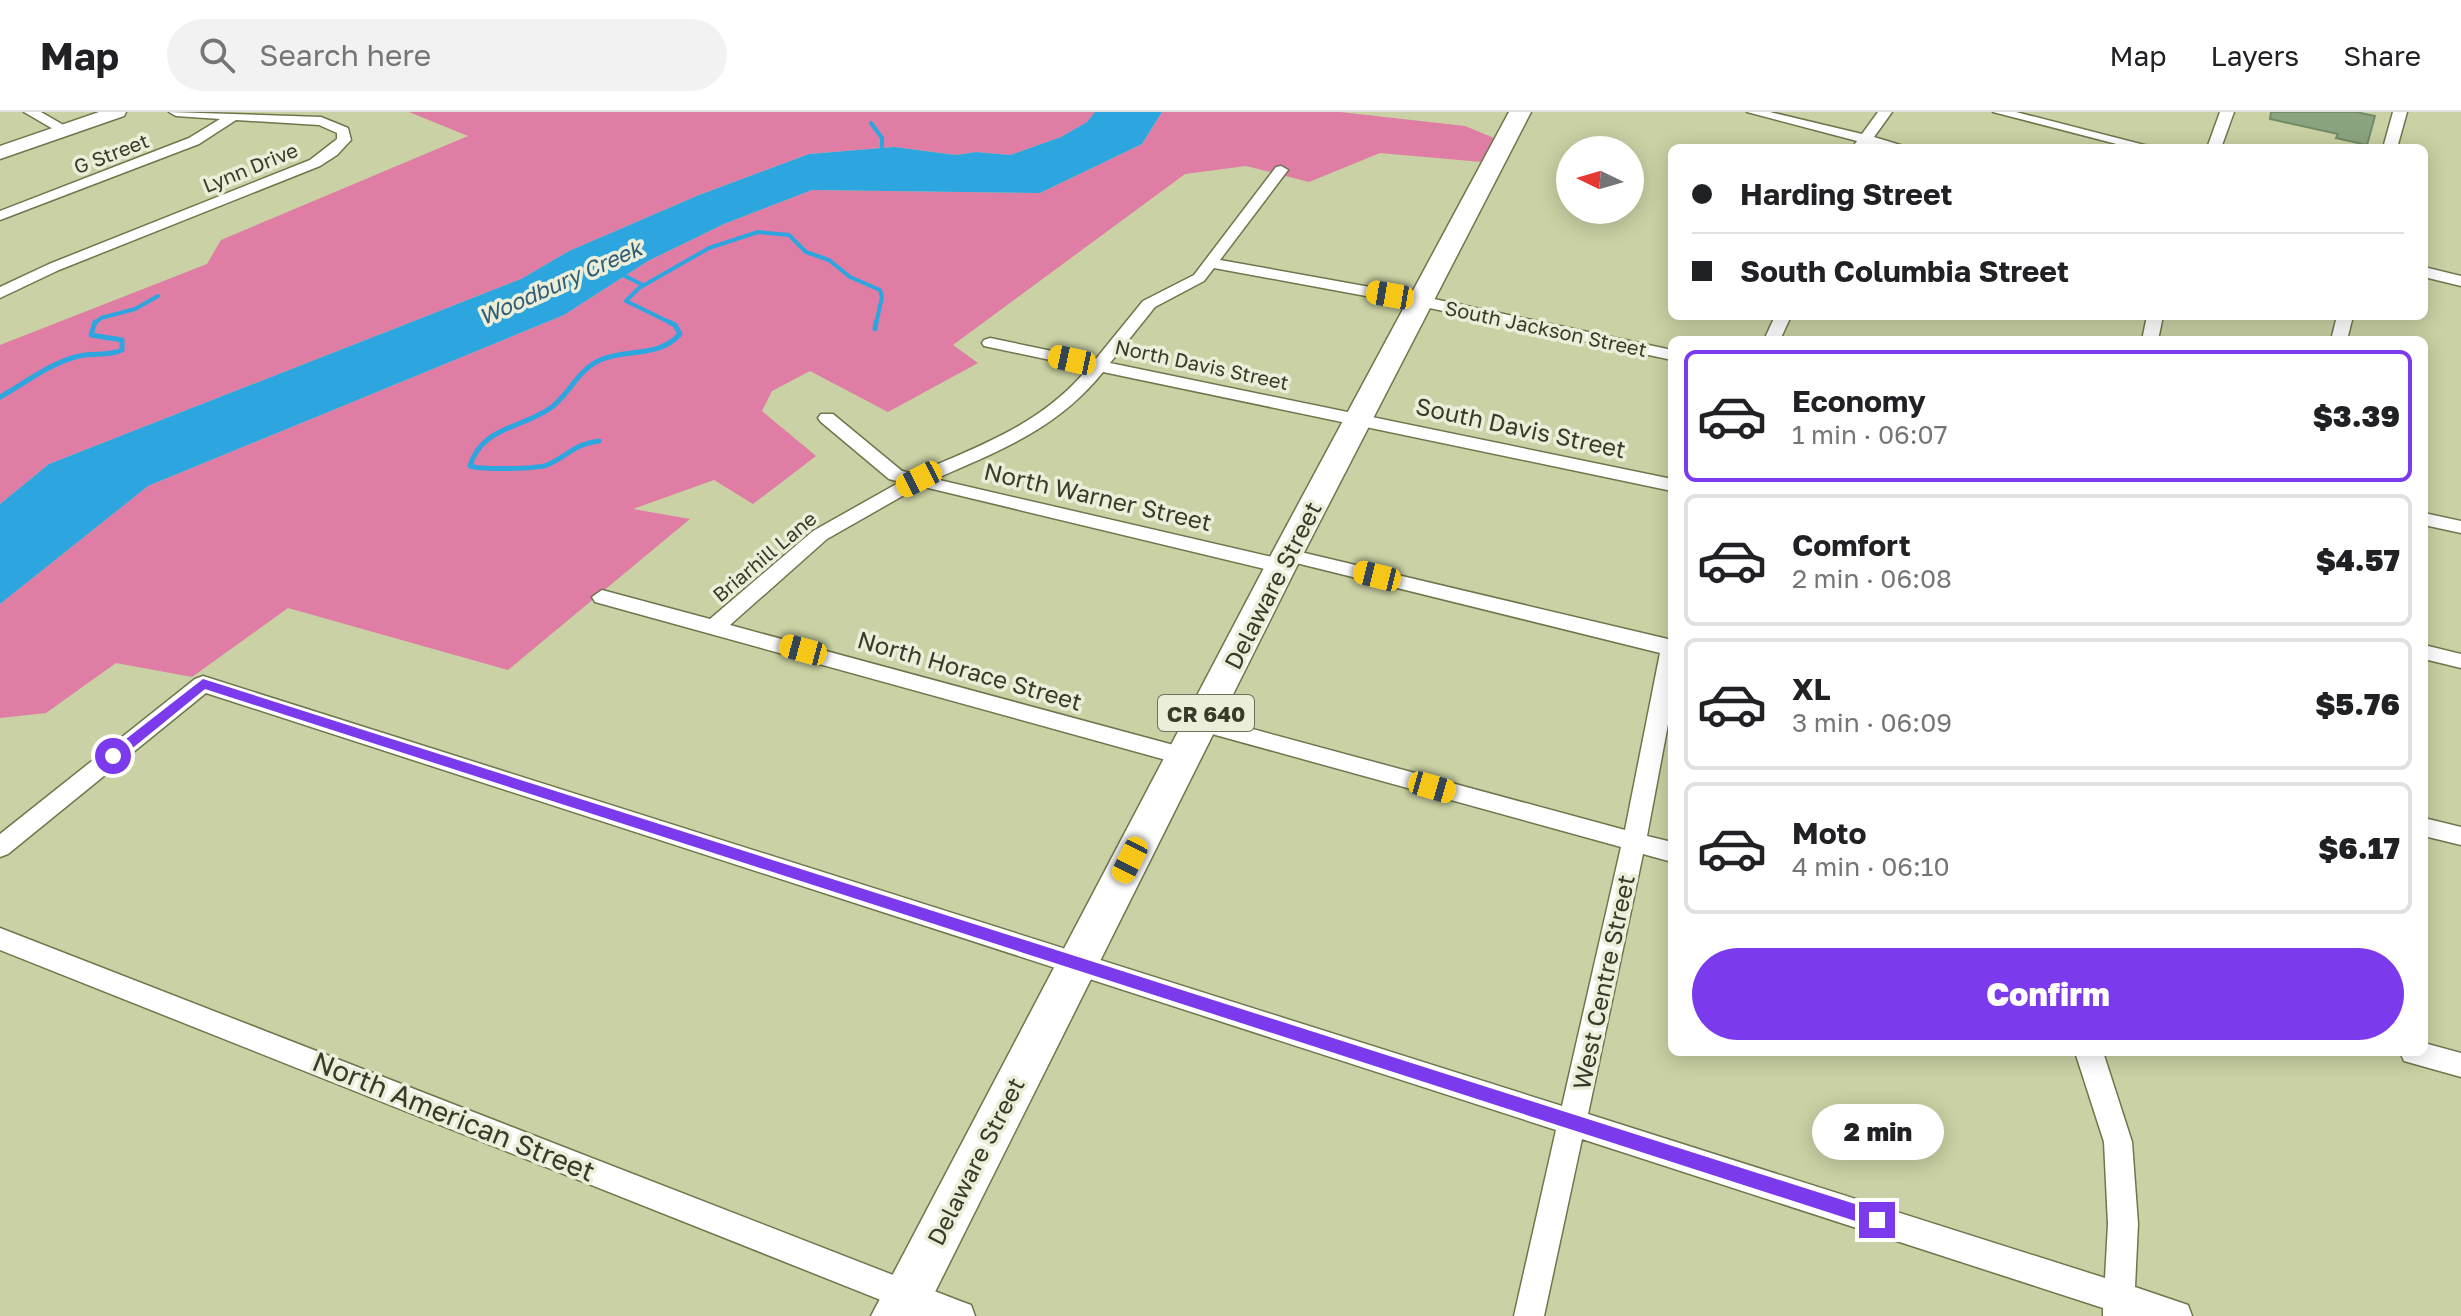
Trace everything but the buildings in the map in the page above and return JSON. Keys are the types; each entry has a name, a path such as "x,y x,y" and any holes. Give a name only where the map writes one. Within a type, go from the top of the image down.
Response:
{"main road":[{"name":"Delaware Street","path":"901,1305 1284,560 1520,112"}],"street":[{"path":"31,112 65,130"},
{"path":"0,153 117,112"},
{"name":"Lynn Drive","path":"0,293 54,267 315,163 344,140 343,131 321,121 176,112"},
{"path":"1754,112 1861,143 1885,112"},
{"path":"2000,112 2132,144"},
{"path":"2215,144 2227,112"},
{"path":"2391,144 2400,112"},
{"name":"G Street","path":"0,216 194,141 231,117"},
{"name":"Briarhill Lane","path":"715,626 820,535 919,479 1023,433 1052,414 1100,366 1149,304 1199,278 1281,170"},
{"name":"South Jackson Street","path":"1211,263 1420,301 1668,354"},
{"path":"2428,273 2461,281"},
{"name":"North Davis Street","path":"990,343 1358,419"},
{"name":"North Warner Street","path":"827,418 896,475 1668,647"},
{"name":"South Davis Street","path":"1358,419 1668,484"},
{"path":"2428,520 2461,527"},
{"name":"North Horace Street","path":"602,597 1184,756"},
{"path":"2428,653 2461,661"},
{"name":"West Centre Street","path":"1529,1316 1634,842 1668,668"},
{"path":"0,847 203,684 1572,1122 2119,1307 2177,1316"},
{"path":"1201,723 1668,851"},
{"path":"2428,828 2461,836"},
{"name":"North American Street","path":"0,939 901,1305 960,1316"},
{"path":"2090,1056 2118,1142 2123,1224 2119,1307"},
{"path":"2428,1056 2461,1065"}],"shaded area":[{"path":"409,112 1095,112 1087,122 1061,137 1010,155 976,152 956,155 894,147 809,154 699,195 569,251 521,279 49,464 0,504 0,345 207,264 221,240 468,136"},
{"path":"1162,112 1340,112 1465,126 1494,138 1482,162 1380,153 1309,182 1246,166 1185,174 953,345 978,363 888,412 810,371 772,391 762,411 816,456 753,504 714,480 633,509 690,519 508,670 288,608 192,677 116,663 46,713 0,718 0,604 148,486 564,315 648,261 724,224 812,190 1040,193 1142,144"}],"water":[{"name":"Woodbury Creek","path":"1095,112 1162,112 1142,144 1040,193 812,190 724,224 648,261 564,315 148,486 0,604 0,504 49,464 521,279 569,251 699,195 809,154 894,147 956,155 976,152 1010,155 1061,137 1087,122"}],"waterway":[{"path":"871,123 882,138 882,156"},
{"path":"673,324 626,301 639,288 709,248 758,232 789,235 806,252 829,260 850,277 880,290 882,297 876,324"},
{"name":"Woodbury Creek","path":"619,273 641,284"},
{"path":"95,324 101,318 135,309 158,296"},
{"path":"669,322 673,324"},
{"path":"875,329 876,322"},
{"path":"0,397 68,359 122,350 122,340 91,335 95,324"},
{"path":"599,441 583,445 547,465 521,468 470,466 484,443 552,407 592,364 610,356 653,350 672,342 680,334 673,324"}],"route":[{"path":"113,756 203,684 1877,1220"}]}
